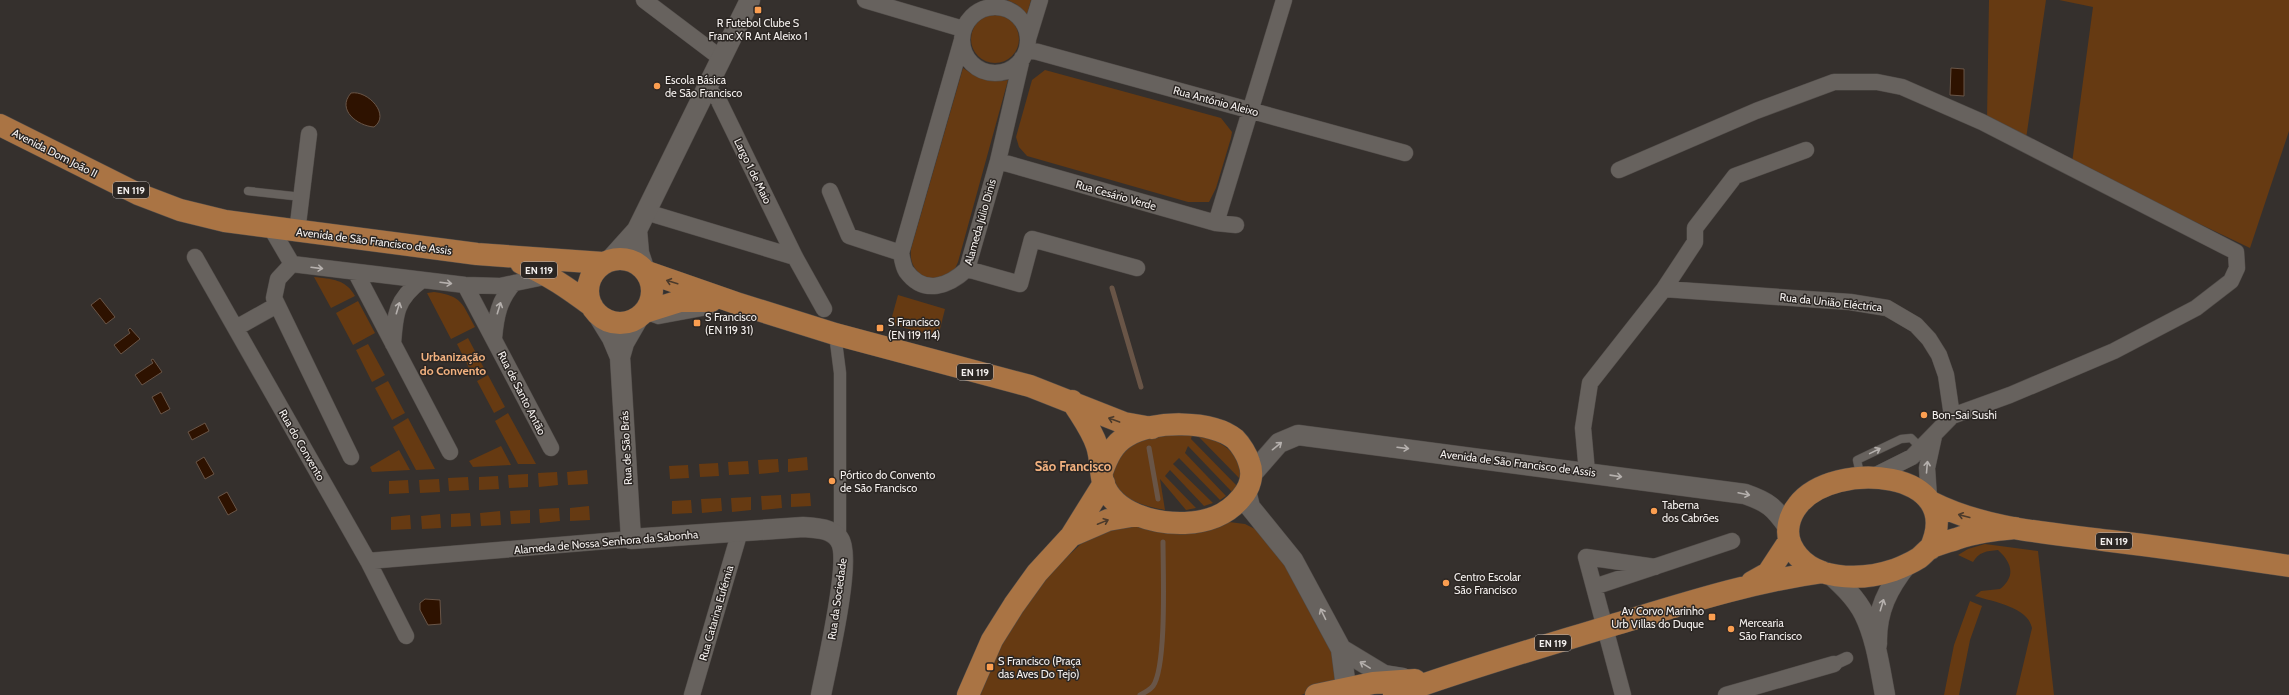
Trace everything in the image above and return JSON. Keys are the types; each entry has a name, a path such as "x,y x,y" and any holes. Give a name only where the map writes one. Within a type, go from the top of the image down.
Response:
{"main road":[{"name":"Avenida Dom João II","path":"0,125 103,178 180,210 224,222 271,228"},
{"name":"Avenida de São Francisco de Assis","path":"271,228 477,254 606,262 622,258 634,261 645,270 736,303 835,334 1030,386 1072,401 1124,423 1152,428"},
{"name":"Avenida de São Francisco de Assis","path":"477,254 517,262 549,276 612,322 621,323 680,301 736,303"},
{"path":"594,309 588,297 590,278 606,262"},
{"path":"642,315 652,296 653,288 645,270"},
{"name":"Avenida de São Francisco de Assis","path":"1072,401 1090,428 1098,446 1103,478 1110,495 1120,505 1136,515 1159,521 1197,523 1215,518 1231,510 1249,483 1252,469 1247,456 1235,439 1214,429 1189,425 1152,428 1127,436 1115,446 1107,456 1103,478"},
{"name":"EN 119","path":"968,695 992,640 1014,604 1037,573 1071,536 1103,478"},
{"path":"1866,478 1898,482 1919,491 1930,500 1937,517 1937,526 1930,549 1908,564 1893,570 1861,576 1842,576 1826,573 1800,558 1794,551 1789,534 1796,508 1808,494 1837,482 1866,478"},
{"name":"EN 119","path":"1930,500 1955,514 2015,528 2212,554 2289,566"},
{"name":"EN 119","path":"1071,536 1108,520 1136,515"},
{"name":"EN 119","path":"1930,549 1975,533 2015,528"},
{"name":"EN 119","path":"1743,587 1768,573 1789,534"},
{"name":"EN 119","path":"2212,554 2289,559"},
{"name":"EN 119","path":"1394,695 1438,678 1743,587 1826,573"},
{"name":"EN 119","path":"1316,695 1414,680 1438,678"}],"street":[{"path":"644,0 722,59"},
{"path":"606,262 637,230 750,0"},
{"path":"865,0 964,30"},
{"path":"830,191 849,236 901,253 964,30 974,0"},
{"name":"Alameda Júlio Dinis","path":"901,253 905,270 915,280 927,286 940,286 955,281 967,269 998,161 1040,0"},
{"path":"1216,223 1284,0"},
{"path":"987,7 999,7 1010,10 1019,17 1025,26 1026,49 1015,66 1006,71 996,73 985,72 968,60 963,50 964,30 977,12 987,7"},
{"name":"Rua António Aleixo","path":"1026,49 1405,153"},
{"path":"1619,170 1756,111 1834,82 1877,82 1902,87 1982,122 2236,252 2237,268 2231,281 2196,308 2114,351 2010,395 1952,416 1934,436 1904,462 1866,478"},
{"name":"Largo 1 de Maio","path":"707,89 718,99 795,257 824,310"},
{"path":"297,232 310,134"},
{"path":"1587,472 1583,428 1590,383 1664,289 1695,242 1695,228 1735,176 1806,150"},
{"name":"Rua Cesário Verde","path":"998,161 1216,223 1236,225"},
{"path":"646,212 795,257"},
{"path":"271,228 292,264"},
{"path":"637,230 638,253 645,270"},
{"path":"967,269 1020,284 1032,239 1137,268"},
{"name":"Rua do Convento","path":"195,257 368,561 406,636"},
{"path":"292,264 356,273 465,285 500,286 549,276"},
{"path":"292,264 278,279 274,298 351,457"},
{"path":"356,273 450,452"},
{"path":"393,344 394,322 399,302 409,290 422,280"},
{"name":"Rua de Santo Antão","path":"494,338 498,308 504,295 514,283"},
{"name":"Rua de Santo Antão","path":"465,285 551,448"},
{"name":"Rua da União Eléctrica","path":"1664,289 1850,302 1887,308 1916,325 1929,339 1940,355 1946,375 1952,416"},
{"path":"236,328 277,305"},
{"name":"Rua de São Brás","path":"594,309 612,338 620,356 631,539"},
{"name":"Rua de São Brás","path":"620,356 624,343 642,315"},
{"name":"Rua da Sociedade","path":"821,695 839,602 844,557 840,540 840,373 835,334"},
{"name":"Avenida de São Francisco de Assis","path":"1249,483 1279,443 1298,435 1745,494 1764,500 1775,508 1789,534"},
{"path":"1930,500 1927,468 1934,436"},
{"path":"1249,483 1250,507 1293,560 1341,649 1347,691"},
{"name":"Alameda de Nossa Senhora da Sabonha","path":"368,561 631,539 803,527 824,529 840,540"},
{"name":"Rua Catarina Eufémia","path":"692,695 740,531"},
{"path":"1594,587 1732,541"},
{"path":"1623,695 1586,557 1656,567"},
{"path":"1885,695 1878,658 1876,630 1882,603 1892,584 1908,564"},
{"path":"1826,573 1851,594 1864,614 1878,658"},
{"path":"1341,649 1384,675 1414,680"},
{"path":"1726,695 1841,661"}],"lane":[{"path":"248,191 302,197"},
{"path":"1866,478 1857,460 1901,439 1911,438 1916,443 1916,452"}],"shaded area":[{"path":"1007,0 1031,0 1027,14 1016,4"},
{"path":"1989,0 2046,0 2026,139 1987,119"},
{"path":"2059,0 2289,0 2289,131 2250,248 2072,163 2093,7"},
{"path":"990,15 1000,15 1009,19 1015,25 1018,30 1018,48 1009,59 1000,63 990,63 981,59 975,53 971,44 971,34 975,25 981,19"},
{"path":"963,68 973,75 984,79 995,81 1008,80 958,262 953,273 934,281 923,276 916,270 913,265 911,249"},
{"path":"1951,68 1964,69 1964,96 1950,95"},
{"path":"1045,70 1221,118 1232,132 1216,188 1209,202 1188,202 1027,156 1019,147 1016,137 1032,80"},
{"path":"351,93 364,95 375,104 379,110 380,116 379,122 374,127 362,124 347,111 347,99"},
{"path":"314,277 332,279 343,283 355,296 331,308"},
{"path":"434,292 451,296 460,302 475,327 451,339 427,293"},
{"path":"898,295 945,309 938,337 890,324"},
{"path":"100,298 115,317 106,324 91,305"},
{"path":"358,301 375,333 353,345 336,313"},
{"path":"130,328 140,339 121,354 114,345 130,333 128,330"},
{"path":"468,338 485,370 473,376 457,344"},
{"path":"368,344 385,375 372,382 356,350"},
{"path":"153,359 162,372 142,385 135,375 153,363 151,360"},
{"path":"488,375 505,407 494,413 477,381"},
{"path":"388,381 405,413 392,420 375,388"},
{"path":"161,392 170,409 161,414 152,397"},
{"path":"508,413 536,464 518,464 495,421"},
{"path":"408,418 435,469 416,470 393,427"},
{"path":"205,423 209,431 192,440 188,432"},
{"path":"1155,435 1192,435 1191,439 1237,486 1232,492 1188,446 1185,453 1226,496 1220,500 1179,458 1173,464 1213,503 1204,506 1170,470 1165,476 1196,508 1186,510 1160,479 1165,510 1141,504 1127,497 1115,486 1112,479 1115,457 1128,447"},
{"path":"1197,435 1209,438 1221,444 1232,453 1240,465 1240,479"},
{"path":"501,446 511,465 473,467 469,461"},
{"path":"399,450 410,470 372,472 370,467"},
{"path":"204,457 214,474 205,479 196,462"},
{"path":"807,457 808,470 788,472 788,459"},
{"path":"778,459 779,472 759,474 758,460"},
{"path":"748,461 749,474 729,475 728,462"},
{"path":"718,463 719,476 700,477 699,464"},
{"path":"688,465 689,478 670,479 669,466"},
{"path":"587,470 588,484 568,485 567,472"},
{"path":"557,472 558,485 539,487 538,473"},
{"path":"528,474 528,487 509,488 508,475"},
{"path":"498,476 499,489 479,490 479,477"},
{"path":"468,477 469,490 449,491 448,478"},
{"path":"439,479 440,492 420,493 419,480"},
{"path":"408,480 409,493 389,494 389,481"},
{"path":"227,492 237,510 228,515 218,497"},
{"path":"810,493 811,506 791,507 791,494"},
{"path":"781,495 782,508 762,510 761,496"},
{"path":"751,497 751,510 732,512 731,498"},
{"path":"721,498 722,511 702,513 701,499"},
{"path":"691,500 692,513 672,514 672,501"},
{"path":"589,506 590,520 570,521 570,508"},
{"path":"559,508 560,521 540,523 539,509"},
{"path":"530,510 530,523 511,524 510,511"},
{"path":"500,511 501,525 481,526 480,513"},
{"path":"470,513 471,526 451,527 451,514"},
{"path":"440,514 441,528 422,529 421,516"},
{"path":"410,515 411,529 391,530 391,517"},
{"path":"1229,522 1245,524 1259,531 1277,544 1332,651 1339,682 1301,695 978,695 995,653 1042,580 1095,531 1126,524 1189,531"},
{"path":"1985,544 2038,551 2054,695 2016,695 2032,628 2024,615 2017,610 2000,603 1975,596 1981,591 2000,589 2005,584 2010,574 2009,565 1998,550 1983,553 1973,562 1958,555 1968,549"},
{"path":"425,599 440,600 441,624 428,625 420,610 420,603"},
{"path":"1970,601 1982,606 1970,640 1959,695 1944,695 1954,645"}],"waterway":[{"path":"1112,288 1141,387"},
{"path":"1149,448 1158,499"},
{"path":"1140,695 1153,686 1160,659 1164,595 1163,542"}],"place":[{"name":"R Futebol Clube S Franc X R Ant Aleixo 1","path":"758,10"},
{"name":"Escola Básica de São Francisco","path":"657,86"},
{"name":"S Francisco (EN 119 31)","path":"697,323"},
{"name":"S Francisco (EN 119 114)","path":"880,328"},
{"name":"Bon-Sai Sushi","path":"1924,415"},
{"name":"Pórtico do Convento de São Francisco","path":"832,481"},
{"name":"Taberna dos Cabrões","path":"1654,511"},
{"name":"Centro Escolar São Francisco","path":"1446,583"},
{"name":"Av Corvo Marinho Urb Villas do Duque","path":"1712,617"},
{"name":"Mercearia São Francisco","path":"1731,629"},
{"name":"S Francisco (Praça das Aves Do Tejo)","path":"990,667"}],"district":[{"name":"Urbanização do Convento","path":"453,364"},
{"name":"São Francisco","path":"1073,466"}]}
